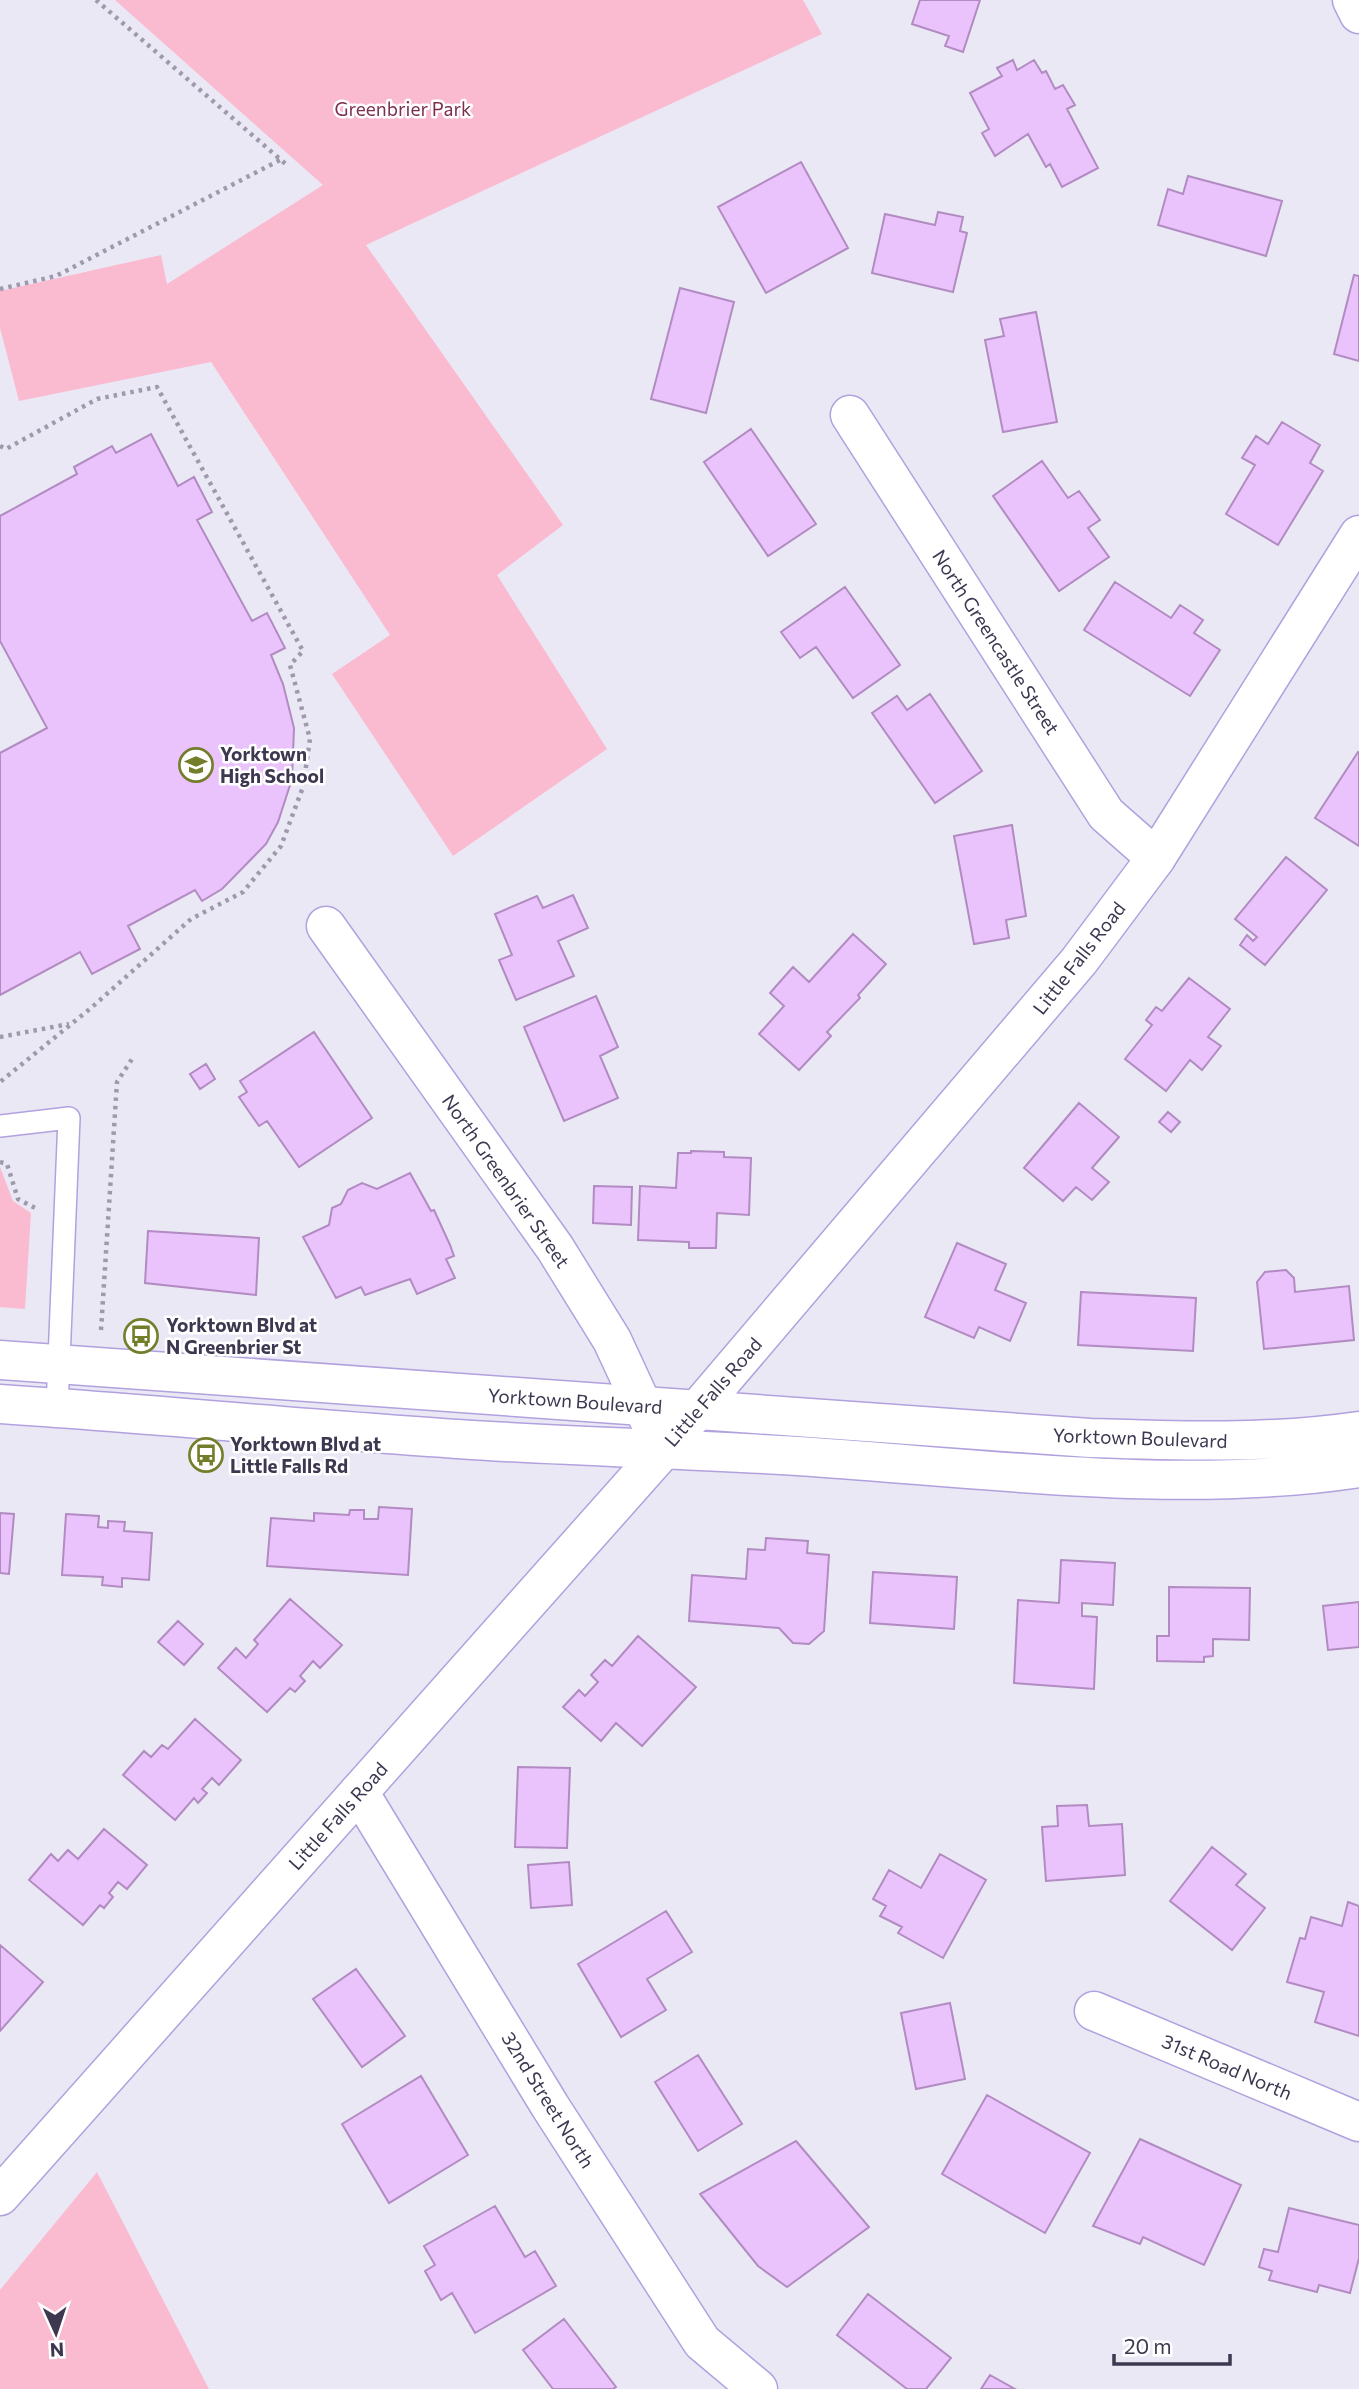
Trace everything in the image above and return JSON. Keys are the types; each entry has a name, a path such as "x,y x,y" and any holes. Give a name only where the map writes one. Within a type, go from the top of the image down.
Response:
{"street":[{"path":"1352,0 1359,14"},
{"name":"North Greencastle Street","path":"850,415 1106,814 1156,858"},
{"name":"Little Falls Road","path":"0,2196 698,1410 1079,961 1156,858 1359,535"},
{"name":"North Greenbrier Street","path":"326,926 555,1248 612,1340 663,1450"},
{"name":"Yorktown Boulevard","path":"0,1360 1090,1438 1223,1442 1308,1438 1359,1431"},
{"name":"Yorktown Boulevard","path":"0,1404 457,1439 1103,1476 1223,1479 1313,1475 1359,1468"},
{"name":"32nd Street North","path":"359,1792 550,2106 702,2342 758,2389"},
{"name":"31st Road North","path":"1094,2011 1359,2122"}],"lane":[{"path":"0,1126 69,1118 57,1408"}],"path":[{"path":"96,0 288,166"},
{"path":"0,289 56,276 280,160"},
{"path":"0,446 6,449 97,399 157,387 303,650 290,665 310,739 303,787 281,846 243,892 191,919 0,1082"},
{"path":"0,1037 70,1024"},
{"path":"101,1333 117,1082 132,1059"},
{"path":"0,1162 7,1164 18,1199 39,1210"}],"green space":[{"name":"Greenbrier Park","path":"115,0 803,0 822,34 366,245 563,525 497,575 607,749 453,856 332,674 390,635 211,362 19,401 0,328 0,291 161,255 167,284 323,185"},
{"path":"0,1167 13,1201 31,1213 25,1309 0,1307"},
{"path":"97,2172 209,2389 0,2389 0,2290"}],"building":[{"path":"920,0 980,0 963,52 945,46 949,36 912,24"},
{"path":"1013,60 1017,70 1034,60 1042,73 1046,71 1055,89 1063,85 1075,105 1067,109 1098,168 1062,187 1050,164 1046,167 1028,134 995,156 982,133 989,129 970,93 1002,76 997,68"},
{"path":"801,162 848,248 766,293 718,207"},
{"path":"1188,176 1282,201 1266,256 1158,225 1168,189 1183,194"},
{"path":"938,212 963,217 960,231 967,233 953,292 872,273 885,214 935,225"},
{"path":"1354,275 1359,276 1359,361 1334,354"},
{"path":"680,288 734,302 706,413 651,399"},
{"path":"1036,312 1057,422 1003,432 985,340 1004,336 1000,319"},
{"path":"1282,422 1320,445 1310,463 1323,471 1278,545 1226,514 1255,465 1242,458 1256,436 1268,444"},
{"path":"751,429 816,524 768,556 704,462"},
{"name":"Yorktown High School","path":"151,434 178,486 194,477 212,512 197,520 252,621 267,613 285,648 271,655 283,684 294,728 292,779 278,822 266,844 222,889 202,901 195,890 128,926 140,949 92,974 80,952 0,995 0,753 47,728 0,641 0,516 77,474 74,467 112,446 116,453"},
{"path":"1042,461 1068,498 1079,491 1100,520 1088,528 1109,557 1059,591 993,496"},
{"path":"1115,582 1171,618 1180,605 1203,620 1194,633 1220,650 1190,696 1084,630"},
{"path":"845,587 900,665 853,698 816,647 800,658 781,632"},
{"path":"930,694 982,771 935,803 872,713 897,696 907,710"},
{"path":"1359,753 1359,846 1315,818"},
{"path":"1012,825 1026,916 1006,920 1009,938 974,944 954,836"},
{"path":"1286,857 1327,890 1265,965 1240,945 1247,935 1253,941 1257,937 1235,919"},
{"path":"573,895 588,928 558,941 574,976 516,1000 499,960 512,955 495,914 537,896 543,908"},
{"path":"853,934 886,964 858,995 860,998 827,1032 831,1036 799,1070 759,1034 784,1006 770,993 793,967 809,982"},
{"path":"1189,978 1230,1009 1208,1037 1221,1046 1202,1070 1190,1060 1166,1091 1125,1059 1152,1025 1146,1020 1156,1007 1162,1011"},
{"path":"596,996 618,1047 600,1056 618,1098 564,1121 524,1027"},
{"path":"314,1032 372,1118 299,1167 267,1121 259,1126 239,1097 247,1092 240,1081"},
{"path":"206,1064 215,1079 200,1089 190,1074"},
{"path":"1079,1103 1119,1137 1092,1168 1109,1182 1092,1200 1076,1187 1063,1201 1024,1168"},
{"path":"1168,1112 1180,1122 1171,1132 1159,1122"},
{"path":"724,1152 724,1157 751,1158 749,1215 717,1213 716,1248 689,1248 689,1242 638,1240 640,1186 676,1188 678,1153"},
{"path":"410,1173 431,1211 434,1210 450,1245 454,1256 446,1259 455,1278 417,1294 410,1279 365,1295 361,1287 336,1298 303,1237 329,1225 332,1208 341,1204 348,1190 362,1183 377,1189"},
{"path":"594,1186 632,1187 631,1225 593,1223"},
{"path":"148,1231 259,1238 256,1295 145,1283"},
{"path":"957,1243 1006,1264 995,1290 1026,1303 1010,1341 979,1327 974,1338 925,1317"},
{"path":"1286,1270 1294,1278 1295,1292 1349,1286 1354,1340 1264,1349 1257,1282 1265,1272"},
{"path":"1081,1292 1196,1298 1193,1351 1078,1345"},
{"path":"379,1507 412,1509 408,1575 267,1566 271,1518 314,1521 314,1513 349,1515 350,1510 364,1510 364,1519 378,1519"},
{"path":"0,1513 14,1514 9,1574 0,1573"},
{"path":"66,1514 99,1516 98,1527 108,1528 108,1521 125,1522 124,1531 152,1533 149,1580 122,1578 122,1587 102,1585 103,1577 62,1575"},
{"path":"766,1538 808,1541 807,1553 829,1555 824,1631 809,1644 793,1643 779,1628 689,1621 692,1575 746,1579 748,1549 765,1550"},
{"path":"1061,1560 1115,1563 1113,1605 1082,1603 1082,1616 1097,1617 1094,1689 1014,1683 1018,1600 1059,1603"},
{"path":"873,1572 957,1577 954,1629 870,1623"},
{"path":"1169,1587 1250,1588 1249,1640 1213,1639 1213,1656 1204,1657 1204,1662 1157,1661 1157,1636 1169,1636"},
{"path":"290,1599 342,1645 320,1668 313,1661 300,1676 305,1681 295,1692 290,1688 267,1712 218,1668 236,1648 246,1658 258,1644 254,1640"},
{"path":"1359,1602 1359,1647 1328,1650 1323,1606"},
{"path":"178,1621 203,1644 184,1665 158,1642"},
{"path":"638,1636 696,1687 642,1746 616,1723 601,1741 563,1707 579,1690 585,1696 598,1682 591,1675 605,1660 612,1666"},
{"path":"195,1719 241,1760 219,1785 212,1778 202,1789 207,1793 198,1803 194,1798 175,1820 123,1775 144,1751 151,1757 162,1745 168,1749"},
{"path":"518,1767 570,1768 567,1848 515,1847"},
{"path":"1087,1805 1089,1826 1122,1824 1125,1875 1046,1881 1042,1827 1058,1826 1057,1806"},
{"path":"104,1829 147,1865 127,1889 118,1882 109,1893 113,1897 104,1908 100,1905 83,1925 29,1880 51,1854 58,1861 68,1850 78,1859"},
{"path":"1212,1847 1246,1874 1236,1885 1265,1908 1232,1950 1170,1901"},
{"path":"940,1854 986,1880 943,1958 898,1933 902,1927 880,1916 886,1906 873,1899 889,1870 921,1888"},
{"path":"569,1862 572,1905 531,1908 528,1865"},
{"path":"1348,1902 1359,1906 1359,2036 1315,2022 1324,1992 1287,1982 1300,1938 1305,1939 1311,1917 1342,1926"},
{"path":"666,1911 692,1952 647,1979 666,2010 621,2037 578,1964"},
{"path":"0,1945 43,1982 0,2031"},
{"path":"356,1969 405,2036 362,2067 313,1999"},
{"path":"950,2003 965,2079 916,2089 901,2013"},
{"path":"698,2055 742,2124 698,2151 655,2082"},
{"path":"421,2076 468,2155 389,2203 342,2124"},
{"path":"987,2095 1090,2153 1045,2233 942,2174"},
{"path":"1140,2139 1241,2185 1204,2265 1143,2237 1140,2244 1093,2226"},
{"path":"796,2141 869,2227 787,2287 758,2266 700,2194"},
{"path":"495,2206 525,2257 535,2251 556,2286 475,2333 452,2293 441,2300 425,2271 435,2265 424,2246"},
{"path":"1289,2208 1359,2225 1359,2258 1350,2293 1319,2285 1317,2292 1269,2280 1272,2271 1259,2267 1264,2249 1278,2252"},
{"path":"868,2294 951,2358 926,2389 907,2389 837,2335"},
{"path":"564,2319 616,2387 553,2389 523,2350"},
{"path":"990,2375 1015,2389 981,2389"}],"place":[{"name":"Yorktown High School","path":"196,765"},
{"name":"Yorktown Blvd at N Greenbrier St","path":"141,1336"},
{"name":"Yorktown Blvd at Little Falls Rd","path":"206,1455"}]}
